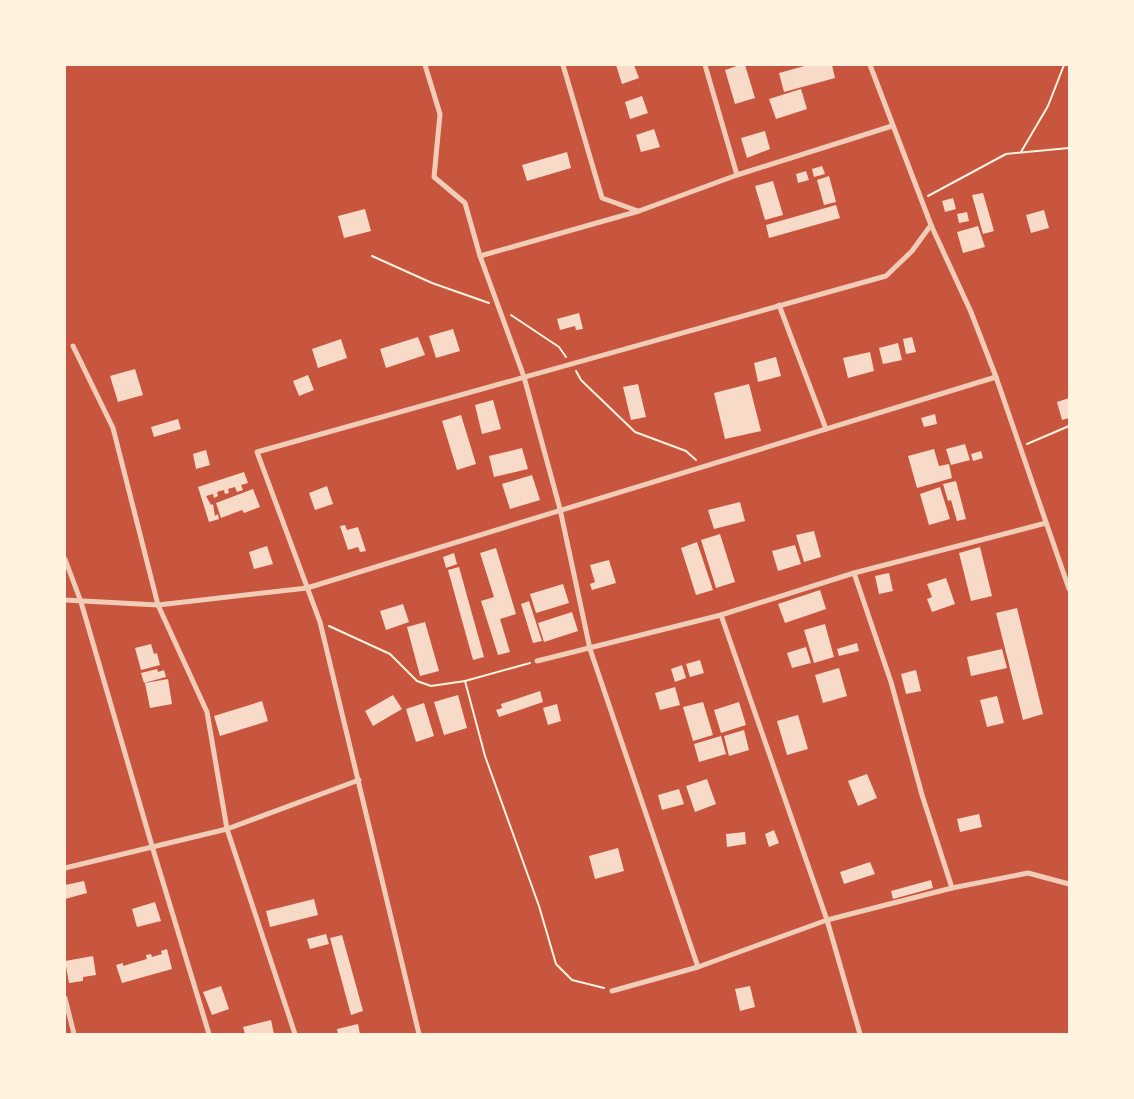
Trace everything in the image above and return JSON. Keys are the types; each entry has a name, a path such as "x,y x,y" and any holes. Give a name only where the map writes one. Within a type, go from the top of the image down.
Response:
{"street":[{"path":"425,65 440,114 434,177 465,203 480,256 524,377 560,509 590,649 698,966"},
{"path":"563,65 602,198 638,211"},
{"path":"705,65 736,175"},
{"path":"870,65 921,200 971,312 996,377 1069,589"},
{"path":"480,256 638,211 736,175 892,126"},
{"path":"419,1034 320,622 258,452 524,377 572,366 779,305 886,276 912,251 931,224"},
{"path":"779,305 826,429"},
{"path":"73,346 112,428 158,605 207,712 227,829 295,1034"},
{"path":"65,600 158,605 307,588 996,377"},
{"path":"537,661 721,615 854,573 1046,522"},
{"path":"65,559 81,602 209,1034"},
{"path":"854,573 892,682 922,795 952,888"},
{"path":"721,615 827,920 860,1034"},
{"path":"65,868 227,829 359,780"},
{"path":"612,991 698,966 827,920 952,888 1028,874 1069,884"},
{"path":"65,998 74,1034"}],"path":[{"path":"1021,152 1048,106 1064,65"},
{"path":"921,200 1006,154 1069,148"},
{"path":"372,256 432,282 498,306 559,347 581,380 635,432 686,451 703,466"},
{"path":"1020,446 1069,426"},
{"path":"320,622 390,654 417,681 431,686 465,681 537,661"},
{"path":"465,681 485,756 539,906 556,964 572,980 612,991"}],"building":[{"path":"616,65 634,65 639,78 622,84"},
{"path":"745,65 755,98 735,104 725,70"},
{"path":"808,65 832,65 835,78 784,92 779,73"},
{"path":"801,89 807,109 776,119 769,99"},
{"path":"642,96 648,113 630,119 625,102"},
{"path":"654,129 660,147 641,152 636,135"},
{"path":"765,131 770,149 747,158 741,138"},
{"path":"567,152 571,168 527,181 522,165"},
{"path":"822,166 825,174 814,177 812,169"},
{"path":"806,171 809,180 798,183 796,174"},
{"path":"829,176 836,202 824,205 817,180"},
{"path":"773,181 783,215 765,220 755,186"},
{"path":"983,193 994,231 983,234 972,195"},
{"path":"953,198 956,209 945,212 942,201"},
{"path":"836,205 840,218 769,238 766,225"},
{"path":"365,209 371,231 344,238 338,216"},
{"path":"1044,210 1049,228 1031,233 1026,215"},
{"path":"967,212 969,221 959,223 957,214"},
{"path":"978,226 985,247 963,253 957,232"},
{"path":"579,313 583,329 576,330 575,326 560,330 557,319"},
{"path":"453,329 460,351 436,358 429,336"},
{"path":"418,337 425,355 386,368 380,349"},
{"path":"912,337 916,352 906,354 903,339"},
{"path":"341,339 347,358 318,368 312,349"},
{"path":"898,343 902,360 883,364 879,348"},
{"path":"870,352 874,371 848,378 843,358"},
{"path":"776,357 781,376 758,382 754,363"},
{"path":"135,369 143,395 118,402 110,376"},
{"path":"308,375 314,390 299,396 293,381"},
{"path":"638,384 646,417 631,420 623,387"},
{"path":"749,384 761,431 725,439 714,393"},
{"path":"1069,398 1069,418 1062,420 1057,402"},
{"path":"493,400 501,429 482,434 475,405"},
{"path":"935,414 937,424 924,427 921,418"},
{"path":"461,415 476,464 457,470 442,421"},
{"path":"178,419 181,429 154,437 151,427"},
{"path":"965,444 970,460 951,465 946,449"},
{"path":"522,448 528,469 494,477 489,456"},
{"path":"934,449 939,466 949,464 952,478 917,488 908,456"},
{"path":"206,450 210,465 196,469 193,454"},
{"path":"981,451 983,458 973,461 971,454"},
{"path":"244,472 248,483 241,485 243,490 237,492 235,487 228,489 229,493 225,494 224,490 217,492 218,496 214,498 213,494 206,496 211,505 213,504 215,516 218,514 219,519 209,522 198,487"},
{"path":"532,475 540,500 510,509 502,484"},
{"path":"956,481 966,519 957,521 951,500 948,501 943,484"},
{"path":"327,486 333,504 315,510 309,493"},
{"path":"940,487 950,519 929,525 920,494"},
{"path":"253,489 260,507 244,513 242,510 221,518 216,503"},
{"path":"740,502 745,521 714,529 708,510"},
{"path":"345,525 347,530 358,527 366,551 360,552 358,547 348,550 340,526"},
{"path":"814,531 821,557 804,562 796,535"},
{"path":"720,534 735,582 716,588 701,540"},
{"path":"697,542 713,590 696,595 681,548"},
{"path":"795,545 801,564 778,571 772,551"},
{"path":"267,546 273,564 254,569 249,552"},
{"path":"980,547 992,596 971,601 959,553"},
{"path":"496,548 516,614 500,619 510,652 498,655 481,601 494,597 480,553"},
{"path":"454,553 457,564 446,568 443,557"},
{"path":"609,560 616,583 592,590 590,584 595,582 590,565"},
{"path":"459,567 484,657 473,660 448,570"},
{"path":"889,573 893,591 879,594 875,576"},
{"path":"946,578 955,604 932,612 927,599 932,597 927,584"},
{"path":"563,584 569,603 536,613 530,594"},
{"path":"820,590 826,609 785,623 778,604"},
{"path":"529,601 542,641 533,643 521,604"},
{"path":"403,604 409,622 386,630 380,611"},
{"path":"1017,608 1043,714 1023,720 996,613"},
{"path":"572,612 578,631 544,642 538,623"},
{"path":"425,622 439,671 420,676 407,627"},
{"path":"825,624 834,657 814,663 804,630"},
{"path":"857,643 859,651 839,656 837,649"},
{"path":"151,644 154,654 157,653 160,665 141,670 135,648"},
{"path":"806,647 811,663 792,668 787,653"},
{"path":"1002,649 1007,668 971,676 967,657"},
{"path":"700,660 704,673 690,677 686,664"},
{"path":"682,665 686,678 675,682 671,669"},
{"path":"839,668 847,696 823,703 815,675"},
{"path":"157,669 158,672 164,670 166,677 144,683 141,673"},
{"path":"916,670 921,691 906,694 901,674"},
{"path":"168,679 172,704 150,708 145,683"},
{"path":"675,687 680,705 660,710 655,693"},
{"path":"540,691 543,702 499,717 496,710 502,708 501,704"},
{"path":"393,695 402,709 373,726 365,711"},
{"path":"458,695 467,728 444,735 434,702"},
{"path":"997,696 1004,723 987,727 980,700"},
{"path":"262,701 268,721 220,736 214,716"},
{"path":"703,702 713,735 693,741 683,707"},
{"path":"739,702 746,725 721,733 714,710"},
{"path":"424,703 434,736 416,742 406,709"},
{"path":"557,704 561,721 548,725 543,708"},
{"path":"798,715 808,749 787,755 777,721"},
{"path":"744,730 749,750 729,756 724,736"},
{"path":"721,736 726,754 699,762 694,744"},
{"path":"867,774 877,798 858,806 848,781"},
{"path":"707,779 716,804 695,812 686,786"},
{"path":"679,789 684,804 662,810 658,795"},
{"path":"979,814 982,827 960,832 957,819"},
{"path":"774,830 779,843 769,847 765,834"},
{"path":"745,832 746,844 727,847 726,834"},
{"path":"618,848 624,871 595,879 589,856"},
{"path":"870,862 875,874 844,884 840,872"},
{"path":"931,880 933,888 893,899 891,891"},
{"path":"84,881 87,893 65,899 65,885"},
{"path":"314,899 318,915 270,927 266,911"},
{"path":"155,902 161,921 137,927 132,909"},
{"path":"326,934 329,944 310,949 307,939"},
{"path":"342,935 363,1011 351,1015 330,938"},
{"path":"167,949 172,969 122,983 116,965 123,963 123,966 147,959 146,955 151,954 152,957 162,954 161,951"},
{"path":"93,956 96,975 83,977 83,981 69,983 65,961"},
{"path":"221,986 229,1009 212,1015 203,992"},
{"path":"750,986 755,1007 740,1011 735,989"},
{"path":"271,1020 274,1034 245,1034 243,1027"},
{"path":"358,1024 360,1034 338,1034 337,1029"}]}
